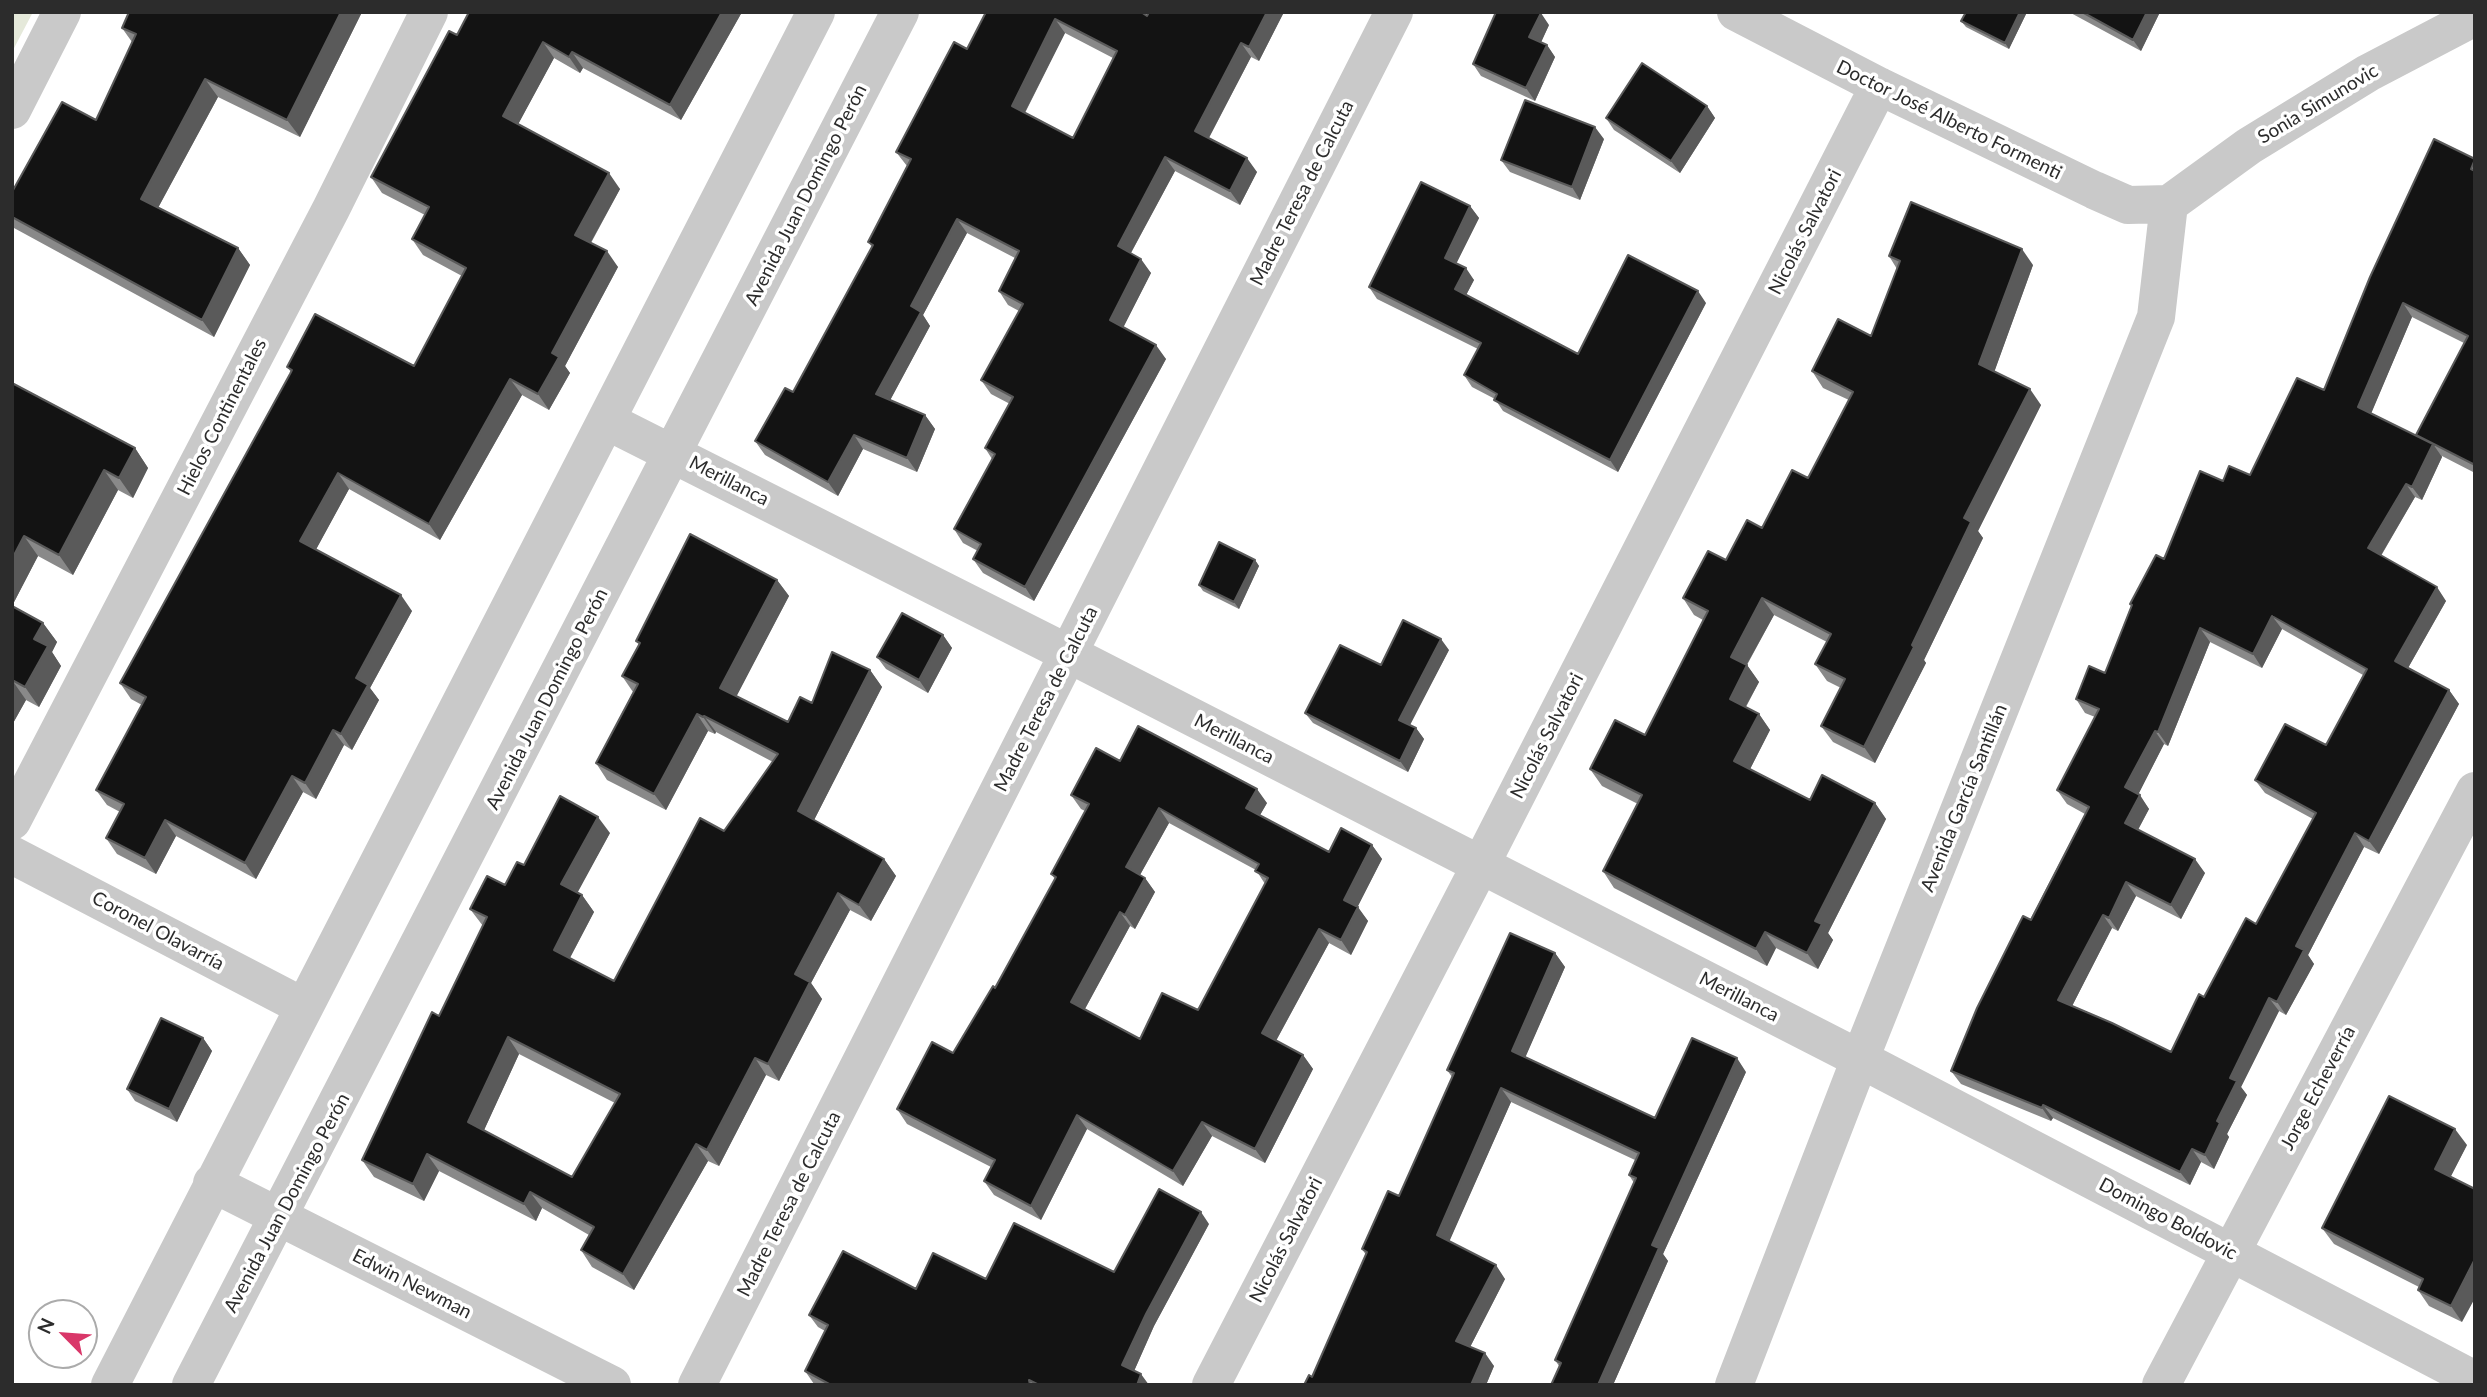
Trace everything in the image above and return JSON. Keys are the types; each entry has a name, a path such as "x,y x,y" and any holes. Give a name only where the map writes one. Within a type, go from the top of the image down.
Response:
{"street":[{"path":"12,110 62,12"},
{"name":"Hielos Continentales","path":"12,821 331,209 429,12"},
{"path":"110,1385 816,12"},
{"name":"Avenida Juan Domingo Perón","path":"191,1385 900,12"},
{"name":"Madre Teresa de Calcuta","path":"697,1385 1394,12"},
{"name":"Doctor José Alberto Formenti","path":"1736,12 1879,86 2128,205 2169,204"},
{"name":"Sonia Simunovic","path":"2169,204 2249,146 2368,73 2475,17"},
{"name":"Nicolás Salvatori","path":"1211,1385 1879,86"},
{"name":"Avenida García Santillán","path":"1734,1385 1860,1059 2155,317 2169,204"},
{"name":"Merillanca","path":"607,421 1860,1059"},
{"name":"Jorge Echeverría","path":"2161,1385 2475,791"},
{"name":"Coronel Olavarría","path":"12,855 304,1007"},
{"name":"Domingo Boldovic","path":"1860,1059 2475,1380"},
{"name":"Edwin Newman","path":"212,1183 612,1385"}],"shaded area":[{"path":"12,12 33,12 12,52"}],"building":[{"path":"129,12 341,12 287,120 205,79 141,199 238,248 202,320 12,217 12,192 62,102 96,120 136,34 122,28"},
{"path":"469,12 722,12 670,105 572,52 569,57 543,42 503,116 609,173 575,235 607,251 552,353 559,357 538,394 510,379 429,524 338,473 300,541 401,595 356,678 368,685 341,734 333,730 305,783 292,776 245,863 165,820 145,858 106,838 124,804 96,790 146,697 120,683 290,374 292,370 287,367 315,314 414,366 466,268 412,239 429,207 371,177 449,31 457,35"},
{"path":"986,12 1141,12 1147,16 1149,12 1267,12 1249,47 1241,43 1195,131 1247,158 1230,191 1165,157 1118,246 1141,259 1110,320 1156,345 1025,587 973,559 981,544 954,529 995,454 985,448 1013,397 981,380 1023,304 999,291 1019,251 957,219 911,306 921,312 876,394 925,415 907,458 854,435 828,482 755,441 785,388 793,392 873,245 868,242 911,159 896,152 954,42 967,49","holes":["1055,19 1117,51 1073,138 1012,106"]},
{"path":"1496,12 1541,13 1529,37 1547,45 1526,88 1473,64"},
{"path":"1966,12 2020,12 2005,43 1961,21"},
{"path":"2082,12 2147,12 2133,40"},
{"path":"1642,63 1707,106 1671,161 1606,118"},
{"path":"1525,100 1595,127 1572,187 1501,160"},
{"path":"2434,139 2475,159 2471,169 2475,171 2475,465 2416,435 2468,336 2403,303 2358,407 2433,444 2412,487 2406,484 2368,548 2437,587 2395,661 2449,690 2369,841 2355,833 2296,946 2304,950 2277,1002 2269,998 2230,1078 2237,1081 2217,1121 2220,1123 2205,1155 2192,1149 2180,1172 2043,1105 2042,1108 1951,1071 1977,1008 2023,916 2031,920 2089,807 2057,790 2099,709 2076,699 2089,666 2105,673 2132,605 2130,604 2156,555 2164,559 2200,471 2223,481 2229,466 2250,475 2297,378 2324,390 2370,277","holes":["2272,616 2367,669 2326,745 2285,724 2255,780 2316,813 2256,924 2246,918 2204,997 2199,994 2171,1052 2058,1000 2103,915 2109,918 2126,882 2171,905 2195,859 2125,823 2140,795 2125,787 2155,731 2158,732 2200,628 2253,654"]},
{"path":"1421,182 1470,206 1445,258 1466,268 1455,289 1578,354 1628,255 1698,291 1610,460 1494,400 1497,394 1464,375 1481,343 1369,287"},
{"path":"1911,202 2022,249 1979,364 2030,389 1964,518 1971,522 1912,645 1914,647 1864,747 1821,726 1845,679 1815,664 1831,634 1762,598 1731,657 1747,665 1730,699 1759,714 1734,761 1810,800 1822,775 1875,803 1815,921 1822,924 1807,953 1765,932 1756,949 1603,871 1642,795 1590,769 1615,720 1645,735 1708,611 1683,598 1708,551 1726,560 1747,520 1762,528 1792,470 1808,478 1853,392 1812,371 1838,319 1871,336 1900,261 1889,256"},
{"path":"12,383 135,448 119,478 104,470 59,555 24,536 12,559"},
{"path":"690,534 777,580 720,688 788,722 800,697 812,703 832,652 870,670 798,811 884,859 859,905 838,893 795,974 810,982 768,1064 755,1058 707,1150 696,1144 623,1274 581,1250 594,1227 530,1192 524,1204 427,1154 413,1184 362,1160 432,1012 439,1016 487,917 470,909 487,876 505,885 517,862 524,865 560,796 598,817 561,884 582,895 554,950 614,981 700,818 724,831 778,754 697,714 654,794 596,763 638,684 622,676 640,643 636,641","holes":["508,1037 620,1094 572,1177 468,1122"]},
{"path":"1219,542 1255,560 1234,602 1199,585"},
{"path":"12,606 43,623 34,639 48,646 25,687 12,680"},
{"path":"902,613 943,635 919,680 877,657"},
{"path":"1403,620 1441,639 1399,720 1416,728 1400,761 1305,713 1340,645 1381,665"},
{"path":"1138,726 1257,789 1246,808 1329,852 1341,828 1372,845 1344,900 1358,907 1341,940 1319,929 1262,1033 1303,1055 1255,1149 1202,1122 1173,1171 1077,1115 1031,1206 984,1181 995,1160 897,1109 932,1042 953,1053 993,986 995,988 1056,877 1051,874 1089,804 1071,795 1096,748 1120,761","holes":["1159,808 1259,864 1255,871 1268,878 1198,1010 1162,993 1140,1039 1071,1002 1120,912 1125,915 1145,878 1126,867"]},
{"path":"1510,933 1555,953 1512,1051 1655,1118 1692,1038 1737,1058 1652,1245 1659,1248 1598,1385 1551,1385 1561,1363 1555,1360 1636,1178 1629,1175 1639,1153 1501,1088 1437,1235 1496,1265 1456,1341 1485,1353 1471,1385 1304,1385 1309,1375 1312,1377 1367,1252 1362,1249 1388,1191 1399,1196 1454,1073 1447,1070"},
{"path":"161,1018 203,1038 169,1109 127,1089"},
{"path":"2389,1096 2455,1129 2435,1169 2475,1189 2475,1259 2451,1306 2418,1290 2423,1279 2322,1228"},
{"path":"1159,1189 1201,1212 1122,1365 1141,1374 1137,1385 1039,1385 1029,1380 1030,1385 831,1385 805,1371 828,1325 809,1315 843,1251 916,1289 933,1253 986,1279 1014,1223 1114,1272"}]}
